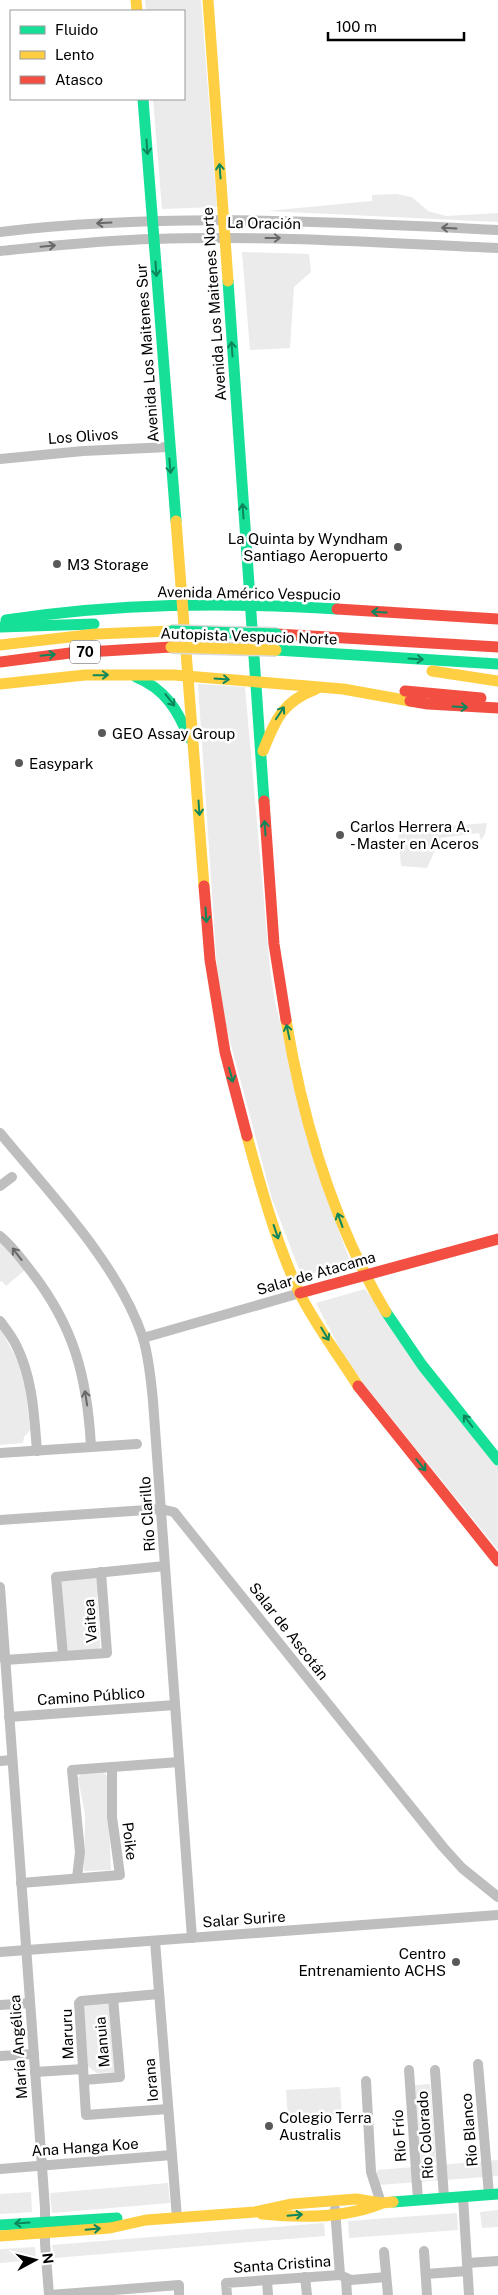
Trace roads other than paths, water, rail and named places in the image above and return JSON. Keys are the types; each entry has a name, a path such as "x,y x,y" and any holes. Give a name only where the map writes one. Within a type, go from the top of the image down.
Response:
{"main road":[{"name":"Avenida Los Maitenes Norte","path":"208,0 274,944 288,1031 298,1080 326,1179 343,1227 364,1274 399,1332 498,1460"},
{"name":"Avenida Los Maitenes Sur","path":"143,100 195,759"},
{"name":"Avenida Américo Vespucio","path":"0,622 76,609 182,605 250,606 498,619"},
{"path":"0,627 97,624 166,631"},
{"name":"Autopista Vespucio Norte","path":"0,645 77,636 166,631 278,634 498,647"},
{"name":"Autopista Vespucio Norte","path":"0,662 97,651 171,647 276,650 498,664"},
{"path":"333,654 384,665 498,681"},
{"path":"130,675 148,682 168,696 183,722 195,759 210,960 218,1018 261,1188 285,1257 300,1292 360,1389 498,1561"},
{"path":"0,684 58,676 189,676 343,689 428,704 498,708"},
{"path":"261,757 273,724 286,704 298,695 324,687"},
{"path":"343,689 407,691 498,700"},
{"name":"Salar de Atacama","path":"300,1292 498,1239"},
{"path":"0,2236 45,2227 109,2218 146,2220 177,2218 255,2212 287,2205 335,2206 364,2210 382,2203 493,2194"},
{"path":"0,2225 45,2227"}],"street":[{"name":"La Oración","path":"0,232 153,220 224,220 498,230"},
{"name":"La Oración","path":"0,251 154,239 224,238 311,239 498,248"},
{"name":"Los Olivos","path":"0,459 76,451 169,447"},
{"name":"Río Clarillo","path":"0,1133 105,1264 126,1300 143,1338 153,1402 192,1938"},
{"path":"0,1186 12,1177"},
{"path":"0,1236 10,1245 49,1294 68,1328 84,1386 91,1446"},
{"name":"Salar de Atacama","path":"143,1338 300,1292"},
{"path":"0,1321 17,1346 28,1376 33,1405 37,1451"},
{"path":"0,1453 137,1444"},
{"path":"0,1520 161,1509"},
{"name":"Salar de Ascotán","path":"161,1509 174,1512 182,1519 443,1848 462,1868 498,1897"},
{"name":"Vaitea","path":"63,1656 56,1577 165,1566"},
{"name":"Vaitea","path":"5,1660 107,1653 101,1572"},
{"name":"María Angélica","path":"0,1587 42,2165 49,2295"},
{"name":"Camino Público","path":"9,1717 175,1705"},
{"path":"0,1761 12,1760"},
{"path":"77,1878 80,1852 72,1770 179,1762"},
{"name":"Poike","path":"21,1883 120,1875 112,1816 112,1768"},
{"name":"Salar Surire","path":"0,1952 494,1916 498,1906"},
{"name":"Iorana","path":"154,1941 177,2218"},
{"name":"Maruru","path":"159,1994 81,2001 79,2003 86,2114 168,2109"},
{"name":"Manuia","path":"35,2072 120,2077 113,1998"},
{"path":"0,2005 30,2002"},
{"path":"0,2056 34,2054"},
{"name":"Río Blanco","path":"478,2064 493,2194"},
{"name":"Río Frío","path":"409,2070 418,2200"},
{"name":"Río Colorado","path":"435,2070 444,2198"},
{"path":"366,2081 371,2172 382,2203"},
{"name":"Ana Hanga Koe","path":"0,2168 172,2155"},
{"path":"463,2197 469,2295"},
{"name":"Santa Cristina","path":"335,2206 343,2277 348,2295"},
{"path":"424,2251 427,2295"},
{"path":"384,2252 388,2295"},
{"path":"426,2274 498,2261"},
{"path":"305,2277 307,2295"},
{"name":"Santa Cristina","path":"227,2295 226,2282 305,2277 343,2277 351,2280 386,2277"},
{"path":"267,2280 268,2295"},
{"path":"49,2295 141,2291 178,2285 179,2295"}],"place":[{"name":"La Quinta by Wyndham Santiago Aeropuerto","path":"398,547"},
{"name":"M3 Storage","path":"57,564"},
{"name":"GEO Assay Group","path":"102,733"},
{"name":"Easypark","path":"19,763"},
{"name":"Carlos Herrera A. - Master en Aceros","path":"340,835"},
{"name":"Centro Entrenamiento ACHS","path":"456,1962"},
{"name":"Colegio Terra Australis","path":"269,2126"}]}
